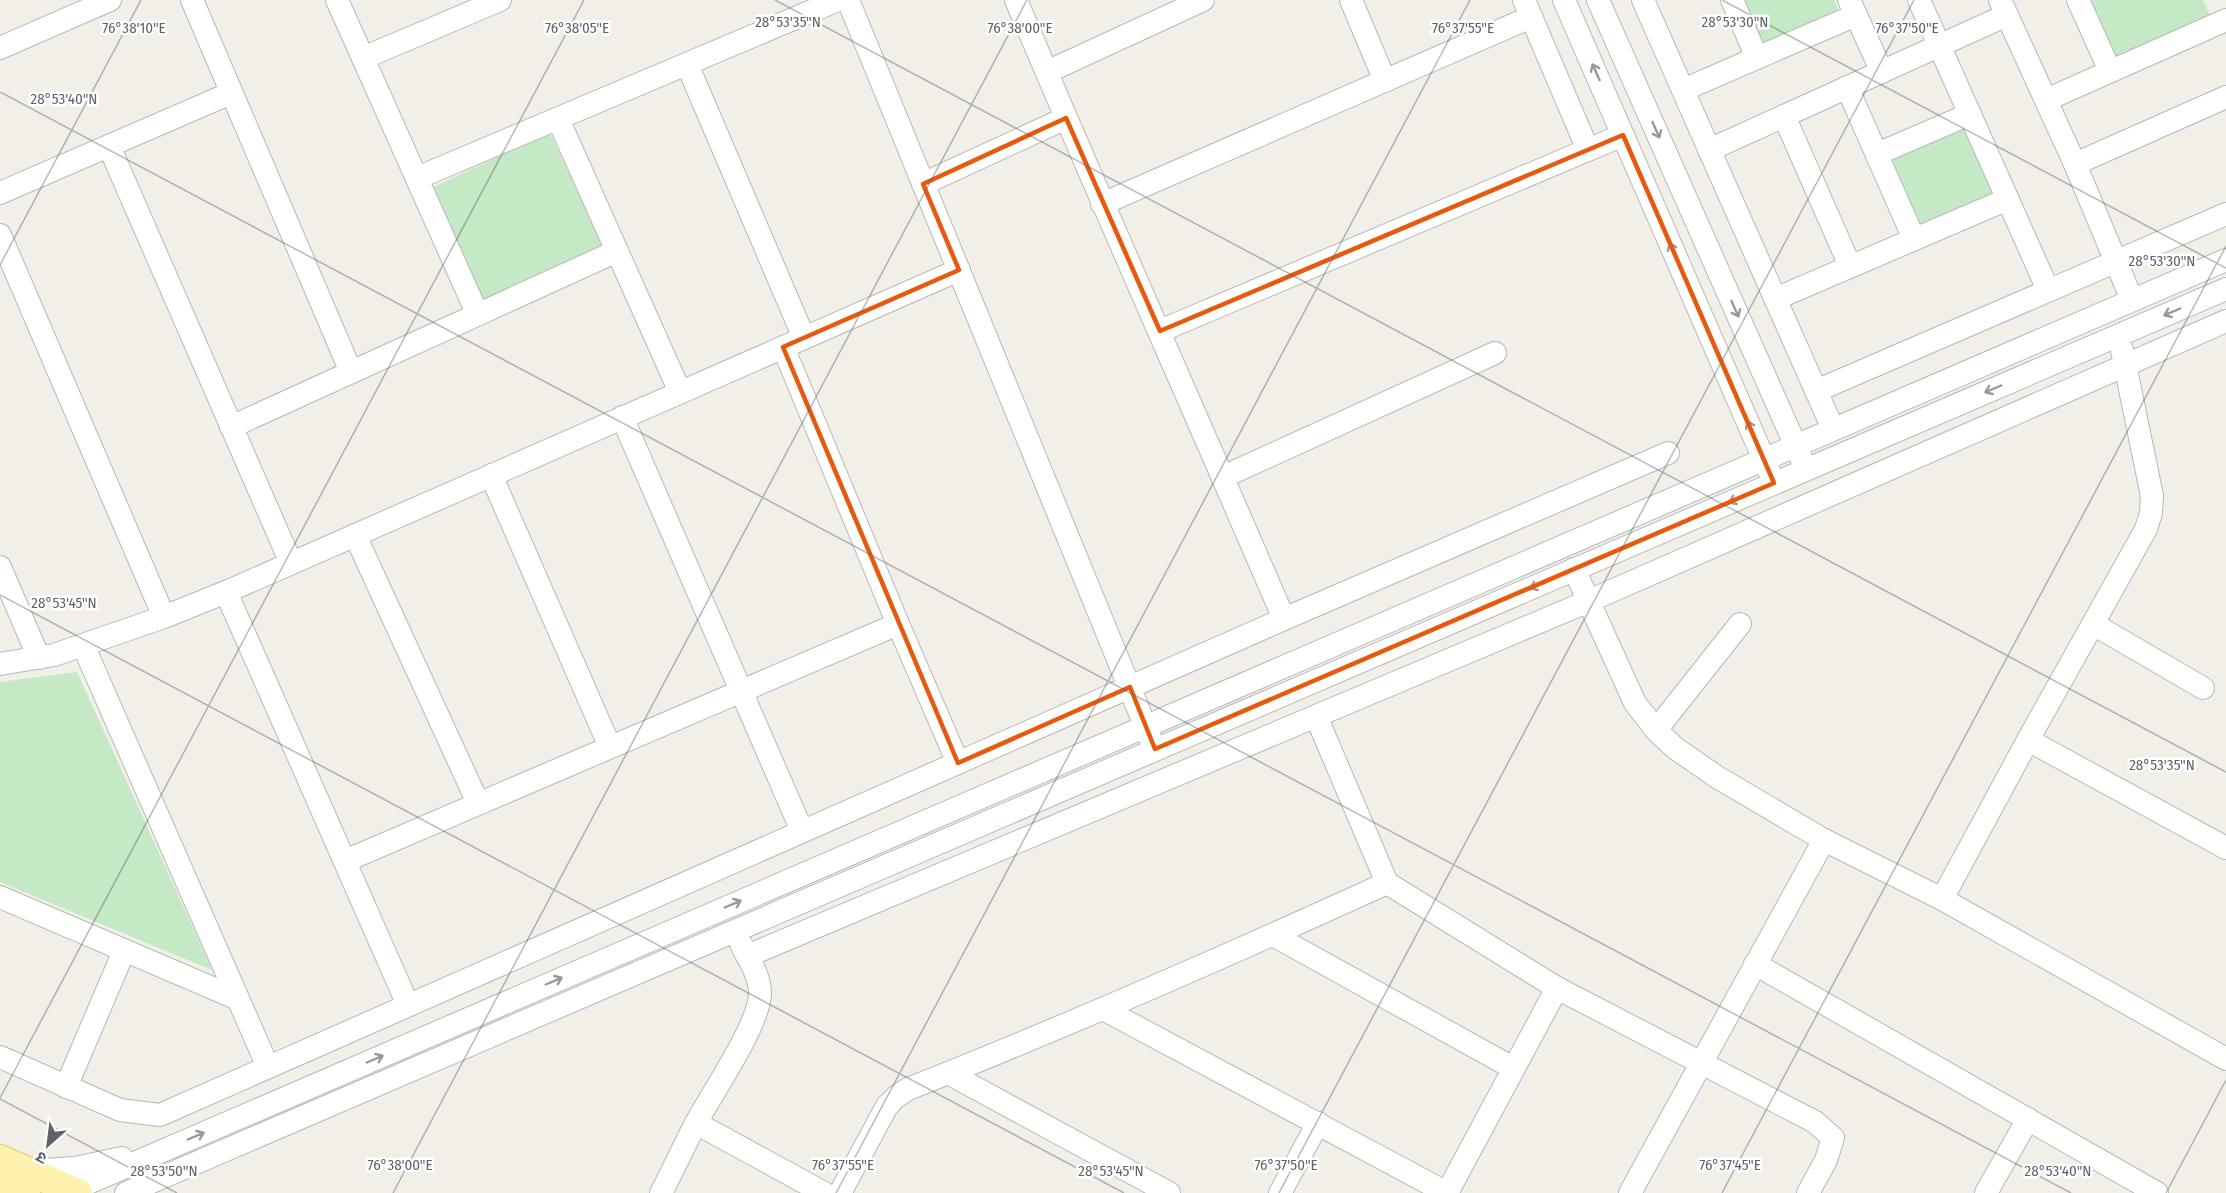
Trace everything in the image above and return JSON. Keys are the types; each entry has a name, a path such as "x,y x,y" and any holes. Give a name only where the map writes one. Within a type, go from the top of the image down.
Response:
{"main road":[{"path":"0,1159 27,1182"},
{"path":"0,1182 27,1182 72,1192"}],"street":[{"path":"0,48 110,0"},
{"path":"192,0 351,372"},
{"path":"337,0 477,313"},
{"path":"363,58 500,0"},
{"path":"417,178 838,0"},
{"path":"848,0 1155,749"},
{"path":"1016,0 1102,204 1160,331 1284,619"},
{"path":"1047,72 1203,0"},
{"path":"1350,0 1385,81"},
{"path":"1564,0 1774,483"},
{"path":"1598,0 1806,470"},
{"path":"1643,0 1833,429"},
{"path":"1732,0 1757,58"},
{"path":"1919,0 2048,290"},
{"path":"2078,0 2110,72"},
{"path":"2223,0 2226,8"},
{"path":"1683,90 1757,58 1853,8 1882,72"},
{"path":"1709,150 1939,46 2004,8 2075,164 2132,300"},
{"path":"1102,204 1385,81 1527,9 1588,150"},
{"path":"2046,100 2226,20"},
{"path":"687,64 804,338"},
{"path":"1847,87 1914,239"},
{"path":"0,193 231,93"},
{"path":"2075,164 2226,97"},
{"path":"1876,154 1970,114"},
{"path":"1784,116 1850,267"},
{"path":"558,118 680,392"},
{"path":"923,184 1066,118"},
{"path":"1160,331 1623,135"},
{"path":"109,146 291,563"},
{"path":"1775,298 2008,199"},
{"path":"1816,391 2226,214"},
{"path":"0,235 164,617"},
{"path":"231,427 617,251"},
{"path":"72,1192 2226,260"},
{"path":"0,664 54,655 164,617 226,592 959,270"},
{"path":"126,1193 2226,289"},
{"path":"747,956 1589,601 2226,321"},
{"path":"1942,899 2146,529 2151,513 2150,480 2119,335"},
{"path":"783,347 958,762"},
{"path":"1223,477 1495,353"},
{"path":"622,417 802,831"},
{"path":"0,1057 120,1110 160,1115 958,762 1668,453"},
{"path":"491,475 610,747"},
{"path":"355,535 478,803"},
{"path":"0,567 39,658"},
{"path":"1574,569 1635,703 1656,730 1675,748 1717,777 1824,840 1942,899 2226,1059"},
{"path":"226,592 408,1005"},
{"path":"345,861 898,624"},
{"path":"1656,730 1740,624"},
{"path":"2093,624 2203,688"},
{"path":"83,645 268,1067"},
{"path":"1316,716 1387,883 1557,988 1815,1122 1833,1138 1826,1160 1808,1193"},
{"path":"2028,740 2226,848"},
{"path":"1630,1193 1824,840"},
{"path":"840,1193 887,1106 908,1089 1103,1009 1387,883"},
{"path":"0,897 238,999"},
{"path":"661,1193 696,1123 752,1024 759,1005 758,979 735,930"},
{"path":"1273,935 1513,1068"},
{"path":"66,1087 124,951"},
{"path":"1755,964 2157,1193"},
{"path":"1103,1009 1447,1193 1557,988"},
{"path":"948,1073 1168,1193"},
{"path":"160,1115 172,1147"},
{"path":"1986,1193 2028,1119"},
{"path":"696,1123 824,1193"},
{"path":"1280,1193 1318,1123"},
{"path":"27,1182 75,1168 172,1147"},
{"path":"170,1193 171,1187 186,1167"}],"highlighted area":[{"path":"1066,118 1160,331 1623,135 1774,483 1155,749 1130,687 958,763 783,347 959,270 923,184"}],"green space":[{"path":"1742,0 1834,0 1839,11 1762,44"},
{"path":"2088,0 2203,0 2211,18 2115,60"},
{"path":"1966,126 1995,193 1919,225 1890,158"},
{"path":"550,133 603,246 484,300 431,188"},
{"path":"77,672 212,970 0,882 0,682"}]}
